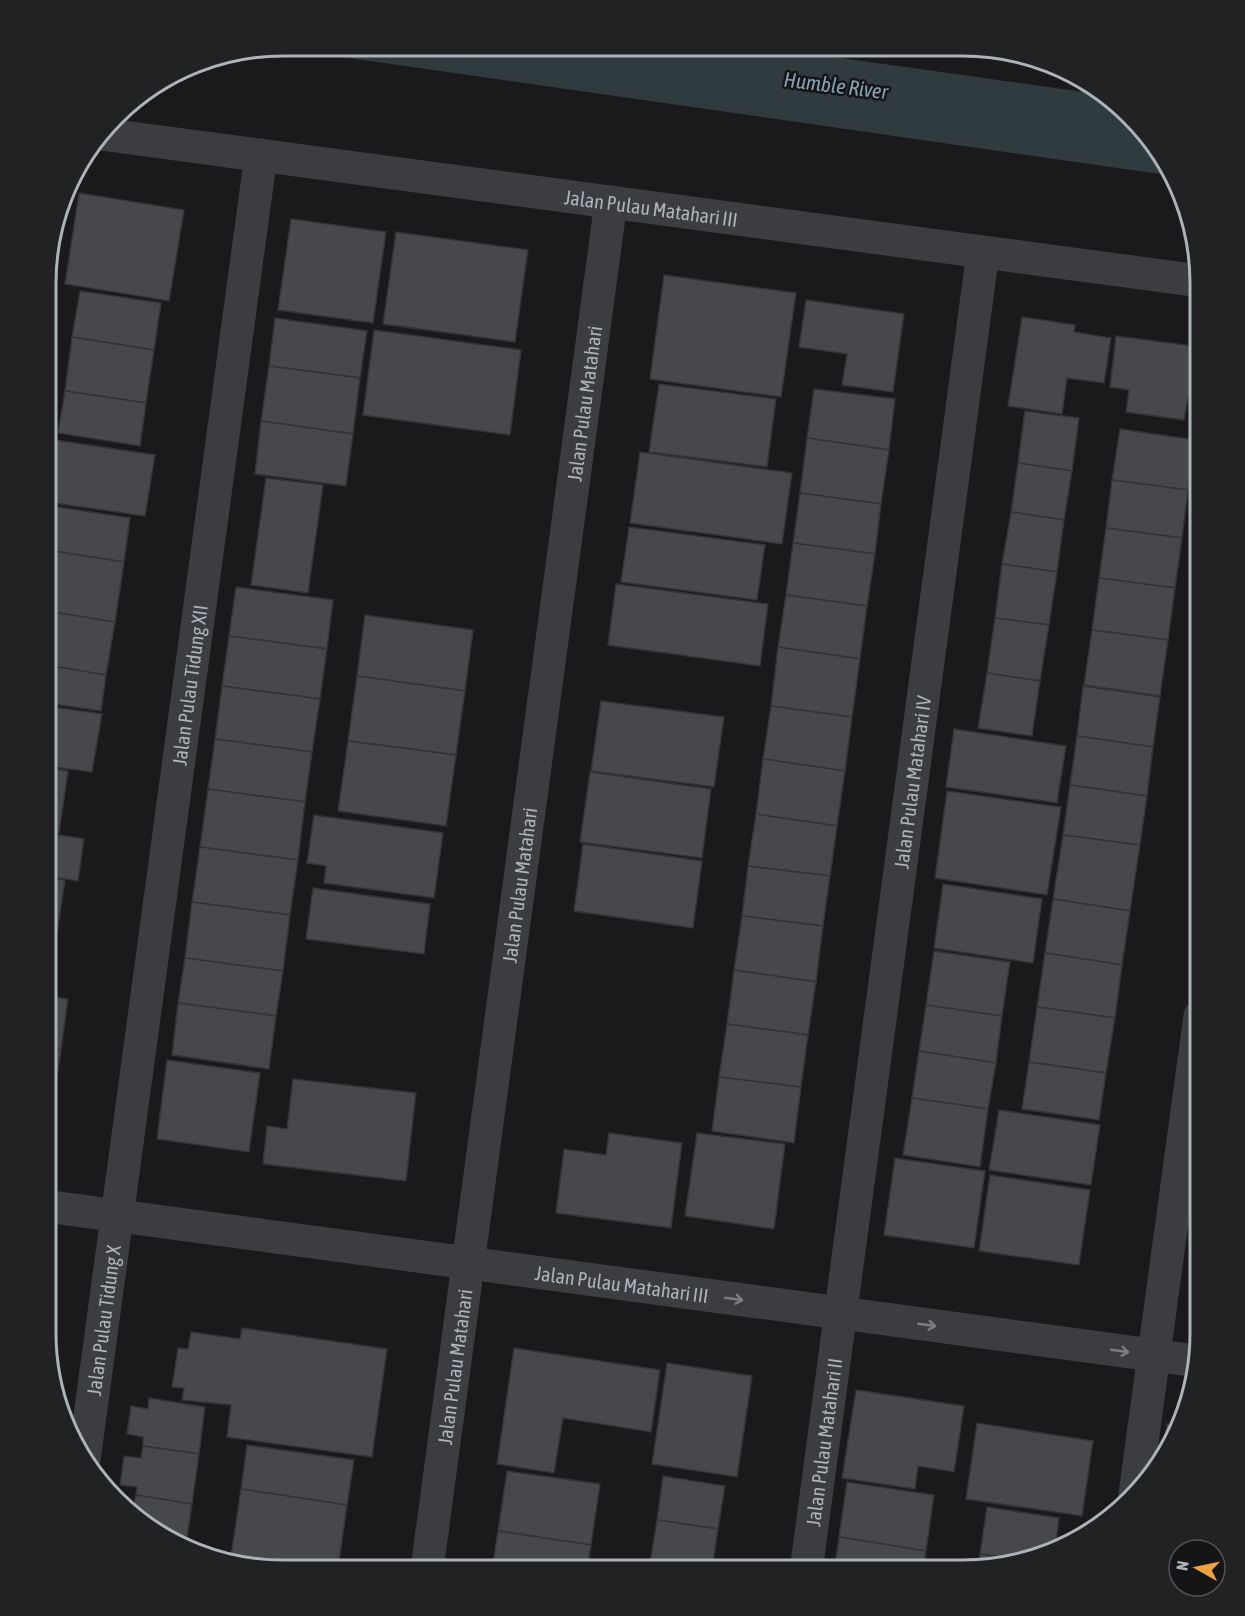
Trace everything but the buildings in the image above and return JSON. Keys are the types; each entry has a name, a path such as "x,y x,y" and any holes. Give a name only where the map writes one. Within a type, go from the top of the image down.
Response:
{"street":[{"name":"Jalan Pulau Matahari III","path":"110,135 1190,279"},
{"name":"Jalan Pulau Tidung XII","path":"118,1216 261,155"},
{"name":"Jalan Pulau Matahari","path":"428,1560 611,202"},
{"name":"Jalan Pulau Matahari IV","path":"840,1313 983,252"},
{"path":"1137,1478 1190,1090"},
{"name":"Jalan Pulau Matahari III","path":"56,1208 1188,1360"},
{"name":"Jalan Pulau Tidung X","path":"86,1447 118,1216"},
{"name":"Jalan Pulau Matahari II","path":"807,1560 840,1313"}],"water":[{"name":"Humble River","path":"335,56 826,56 1086,92 1123,122 1143,144 1162,174"}]}
